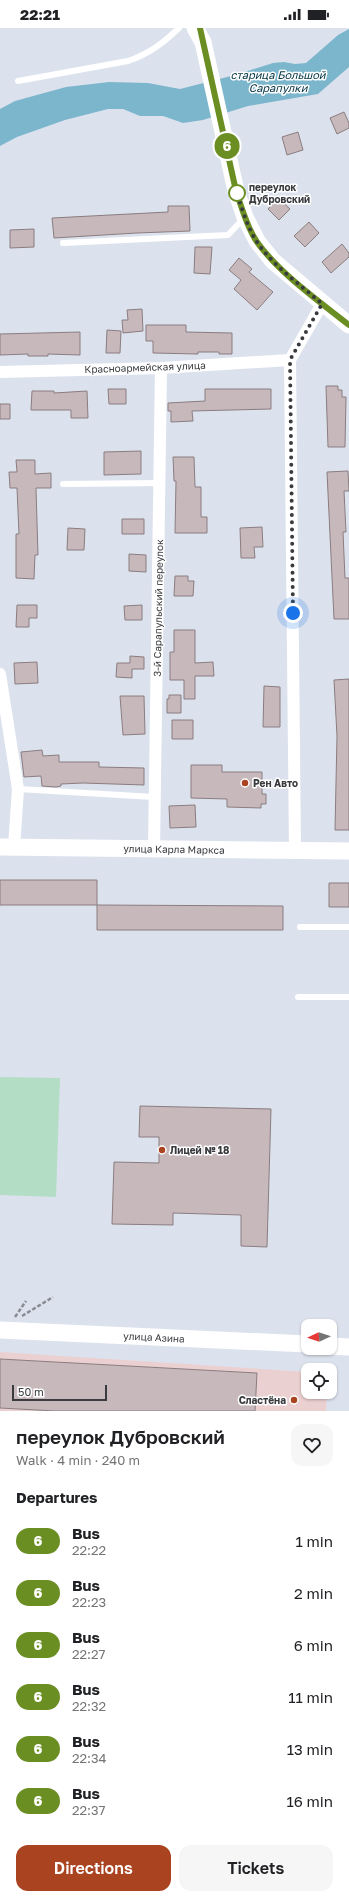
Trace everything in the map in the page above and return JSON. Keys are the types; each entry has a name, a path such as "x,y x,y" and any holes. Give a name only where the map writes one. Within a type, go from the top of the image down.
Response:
{"main road":[{"path":"201,39 236,191 245,217 257,242 272,261 349,325"},
{"name":"улица Карла Маркса","path":"7,847 349,851"},
{"name":"улица Азина","path":"0,1330 301,1344"},
{"path":"337,1346 349,1346"}],"street":[{"path":"296,850 290,360 322,304"},
{"name":"Красноармейская улица","path":"0,372 162,368 290,360"},
{"name":"3-й Сарапульский переулок","path":"154,849 162,368"},
{"path":"0,674 18,789 7,847"}],"lane":[{"path":"18,81 128,61 143,56 160,46 179,28"},
{"path":"63,243 228,235 245,217"},
{"path":"63,484 160,483"},
{"path":"18,789 154,796"},
{"path":"300,926 349,927"},
{"path":"298,997 349,997"}],"path":[{"path":"26,1301 13,1321 53,1297"}],"shaded area":[{"path":"0,1352 301,1372 301,1399 327,1399 326,1411 0,1411"}],"green space":[{"path":"0,1077 60,1078 56,1197 0,1195"}],"water":[{"name":"старица Большой Сарапулки","path":"349,29 349,67 318,94 248,106 203,120 183,123 163,116 140,116 123,109 108,109 65,120 17,137 0,146 0,109 15,101 66,87 109,82 148,83 180,89 235,75 273,63 306,63 338,35"}],"building":[{"path":"344,112 349,123 349,128 337,134 330,118"},
{"path":"298,132 303,150 287,155 282,137"},
{"path":"278,198 290,209 279,220 268,209"},
{"path":"168,206 189,206 190,231 54,238 52,218 168,212"},
{"path":"309,222 319,233 305,247 294,236"},
{"path":"34,229 34,247 10,248 10,230"},
{"path":"342,244 349,253 349,257 331,273 322,262"},
{"path":"195,247 212,247 210,274 194,273"},
{"path":"239,258 252,269 249,272 273,292 257,310 234,289 241,280 229,270"},
{"path":"142,309 143,331 123,333 122,320 128,320 127,310"},
{"path":"146,325 186,325 186,332 232,333 232,354 219,354 219,352 198,352 198,354 153,353 153,341 146,341"},
{"path":"107,330 121,331 120,353 106,353"},
{"path":"80,332 80,355 0,355 0,334"},
{"path":"326,386 338,386 338,390 342,390 342,397 346,397 345,447 328,447"},
{"path":"108,389 126,389 126,404 109,404"},
{"path":"205,389 271,389 271,409 192,411 193,421 171,422 171,411 168,411 168,403 205,401"},
{"path":"32,391 54,391 54,393 87,391 88,418 71,418 71,410 31,410"},
{"path":"0,404 10,404 10,419 0,419"},
{"path":"141,451 141,474 104,475 104,452"},
{"path":"173,457 194,457 195,487 201,487 201,517 207,517 207,533 175,533 176,481 174,481"},
{"path":"16,460 35,460 35,474 51,473 51,488 36,488 38,555 35,555 34,579 16,578 16,534 19,534 17,488 10,488 9,472 17,472"},
{"path":"348,471 349,491 344,491 346,532 343,532 345,578 349,578 349,619 334,619 327,472"},
{"path":"122,519 144,519 144,534 122,534"},
{"path":"262,527 263,547 254,547 255,558 241,558 240,528"},
{"path":"68,528 85,529 84,550 67,550"},
{"path":"129,554 146,555 146,572 129,571"},
{"path":"175,576 188,576 188,581 194,581 193,596 174,596"},
{"path":"17,605 37,605 37,618 29,618 29,627 16,627"},
{"path":"142,605 142,620 125,620 124,606"},
{"path":"174,630 195,630 195,663 213,662 214,676 195,676 195,699 184,699 184,680 170,680 170,652 174,652"},
{"path":"130,656 144,657 144,669 132,669 132,678 116,677 117,663 130,663"},
{"path":"37,662 38,683 15,684 14,663"},
{"path":"349,679 349,830 335,830 337,736 334,680"},
{"path":"264,686 280,687 280,727 263,727"},
{"path":"169,695 181,695 181,713 167,713 167,699 169,699"},
{"path":"120,696 144,696 145,734 123,735"},
{"path":"172,720 193,720 193,739 172,739"},
{"path":"42,750 43,756 59,755 59,762 99,762 99,767 144,768 144,785 83,783 61,784 61,786 56,787 42,786 41,776 24,777 21,752"},
{"path":"191,765 222,765 222,772 262,772 262,794 266,794 266,804 261,804 261,808 227,807 227,799 191,798"},
{"path":"195,805 196,827 170,828 169,806"},
{"path":"0,880 97,880 97,905 0,905"},
{"path":"329,883 349,883 349,907 329,907"},
{"path":"97,905 283,906 283,930 97,930"},
{"path":"140,1106 271,1109 267,1247 241,1246 241,1215 173,1213 173,1225 112,1224 114,1162 159,1163 159,1137 139,1137"},
{"path":"0,1359 257,1373 255,1411 55,1411 0,1408"}],"bus line":[{"name":"6","path":"200,28 236,191 245,217 257,242 272,261 349,325"}],"place":[{"name":"переулок Дубровский","path":"237,193"},
{"name":"Рен Авто","path":"245,783"},
{"name":"Лицей № 18","path":"162,1150"},
{"name":"Сластёна","path":"294,1400"}],"route":[{"path":"237,193 236,191 245,217 257,242 272,261 322,304 290,360 293,613"}]}
